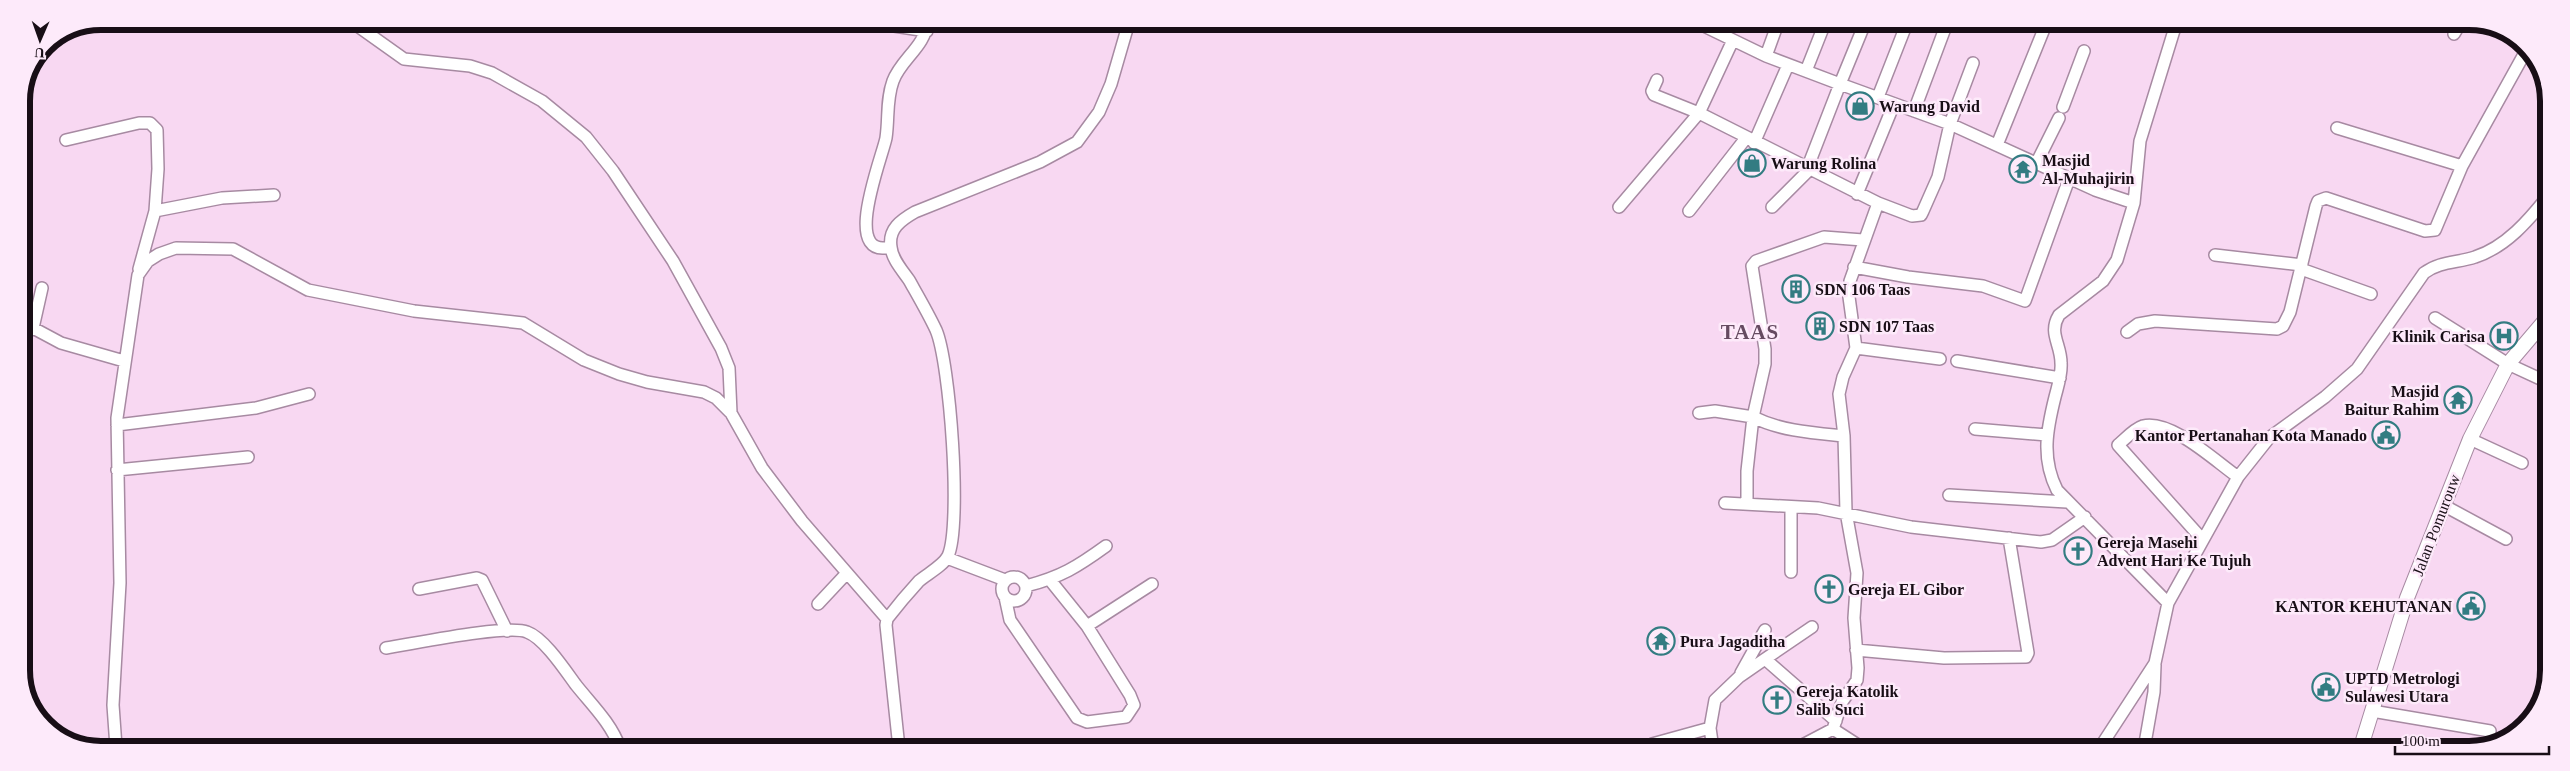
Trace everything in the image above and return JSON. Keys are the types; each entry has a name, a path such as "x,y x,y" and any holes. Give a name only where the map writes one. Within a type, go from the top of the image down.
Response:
{"main road":[{"name":"Jalan Pomurouw","path":"2363,741 2407,598 2470,440 2508,364 2540,326"}],"street":[{"path":"363,30 404,60 470,66 492,72 542,101 586,137 613,171 673,261 722,348 729,368 731,413"},
{"path":"890,246 880,249 876,248 868,237 866,221 868,208 886,136 888,95 894,78 925,30"},
{"path":"898,741 886,625 887,619 920,580 947,558 953,532 954,509 951,434 942,346 936,331 894,257 890,246 891,233 896,225 914,212 1040,162 1077,142 1099,112 1111,84 1127,30"},
{"path":"1712,30 1766,56 1950,124 2094,190 2134,202"},
{"path":"1721,34 1723,30"},
{"path":"1766,56 1775,30"},
{"path":"1806,71 1821,30"},
{"path":"1772,207 1808,169 1862,30"},
{"path":"1878,97 1904,30"},
{"path":"1914,111 1944,30"},
{"path":"1998,145 2044,30"},
{"path":"2168,602 2067,502 2052,479 2045,449 2060,378 2061,362 2053,331 2054,322 2059,315 2110,272 2122,246 2134,202 2140,141 2174,30"},
{"path":"2454,34 2456,30"},
{"path":"1618,207 1699,112 1733,40"},
{"path":"2042,165 2084,51"},
{"path":"2127,332 2138,324 2155,321 2277,328 2286,322 2318,201 2326,198 2333,198 2432,231 2438,225 2462,166 2523,56"},
{"path":"1657,80 1652,90 1654,95 1699,112 1857,194 1912,216 1921,215 1936,184 1950,124 1974,63"},
{"path":"1689,211 1750,140 1788,64"},
{"path":"1857,194 1894,104"},
{"path":"66,140 139,122 153,125 158,134 159,142 155,211 138,275 124,361 117,425 116,470 120,583 113,705 116,741"},
{"path":"2337,128 2462,166"},
{"path":"1854,267 1908,277 1967,284 1995,290 2025,301 2069,179"},
{"path":"155,211 222,198 274,195"},
{"path":"1808,741 1834,725 1842,702 1857,680 1858,668 1854,618 1857,574 1846,512 1844,436 1840,386 1856,348 1849,297 1854,267 1878,203"},
{"path":"2145,741 2154,692 2155,664 2168,602 2202,538 2238,477 2269,438 2325,397 2357,369 2424,273 2432,267 2476,257 2496,247 2525,224 2540,206"},
{"path":"1747,504 1747,471 1753,418 1764,364 1765,349 1752,266 1756,262 1792,247 1824,237 1864,240"},
{"path":"138,275 148,262 159,254 176,248 233,250 308,290 414,311 523,323 584,360 619,374 647,382 700,391 716,398 731,413 762,468 802,521 887,619"},
{"path":"2215,255 2301,267 2371,294"},
{"path":"30,330 33,328 42,288"},
{"path":"2435,318 2508,364 2540,379"},
{"path":"33,328 60,343 124,361"},
{"path":"1856,348 1940,358"},
{"path":"1957,361 2060,378"},
{"path":"117,425 256,408 309,394"},
{"path":"1699,413 1715,411 1753,418 1766,424 1798,431 1844,436"},
{"path":"2202,538 2118,445 2141,426 2155,425 2188,440 2238,477"},
{"path":"1975,429 2047,435"},
{"path":"2470,440 2522,463"},
{"path":"116,470 248,457"},
{"path":"1949,495 2067,502"},
{"path":"1725,503 1792,506 1846,512 1911,527 2041,542 2052,540 2084,517"},
{"path":"2443,505 2506,539"},
{"path":"1791,572 1792,506"},
{"path":"1856,650 1944,658 2022,658 2027,656 2009,538"},
{"path":"1026,586 1050,580 1070,571 1106,546"},
{"path":"947,558 1005,580 1017,577 1026,586 1026,592 1017,600 1005,597"},
{"path":"818,604 847,573"},
{"path":"419,589 477,578 482,580 507,630"},
{"path":"1005,580 1002,592 1005,597 1010,620 1077,718 1087,722 1126,717 1134,705 1130,695 1088,626 1050,580"},
{"path":"1088,626 1152,584"},
{"path":"1712,741 1710,728 1715,700 1739,677 1812,627"},
{"path":"386,648 507,630 519,630 536,637 604,718 616,741"},
{"path":"1739,677 1766,630"},
{"path":"1765,659 1834,725 1854,741"},
{"path":"2105,741 2155,664"},
{"path":"2372,711 2490,731"},
{"path":"1663,741 1710,728"}],"place":[{"name":"Warung David","path":"1860,106"},
{"name":"Warung Rolina","path":"1752,163"},
{"name":"Masjid Al-Muhajirin","path":"2023,169"},
{"name":"SDN 106 Taas","path":"1796,289"},
{"name":"SDN 107 Taas","path":"1820,326"},
{"name":"Klinik Carisa","path":"2504,336"},
{"name":"Masjid Baitur Rahim","path":"2458,400"},
{"name":"Kantor Pertanahan Kota Manado","path":"2386,435"},
{"name":"Gereja Masehi Advent Hari Ke Tujuh","path":"2078,551"},
{"name":"Gereja EL Gibor","path":"1829,589"},
{"name":"KANTOR KEHUTANAN","path":"2471,606"},
{"name":"Pura Jagaditha","path":"1661,641"},
{"name":"UPTD Metrologi Sulawesi Utara","path":"2326,687"},
{"name":"Gereja Katolik Salib Suci","path":"1777,700"}],"district":[{"name":"TAAS","path":"1750,332"}]}
